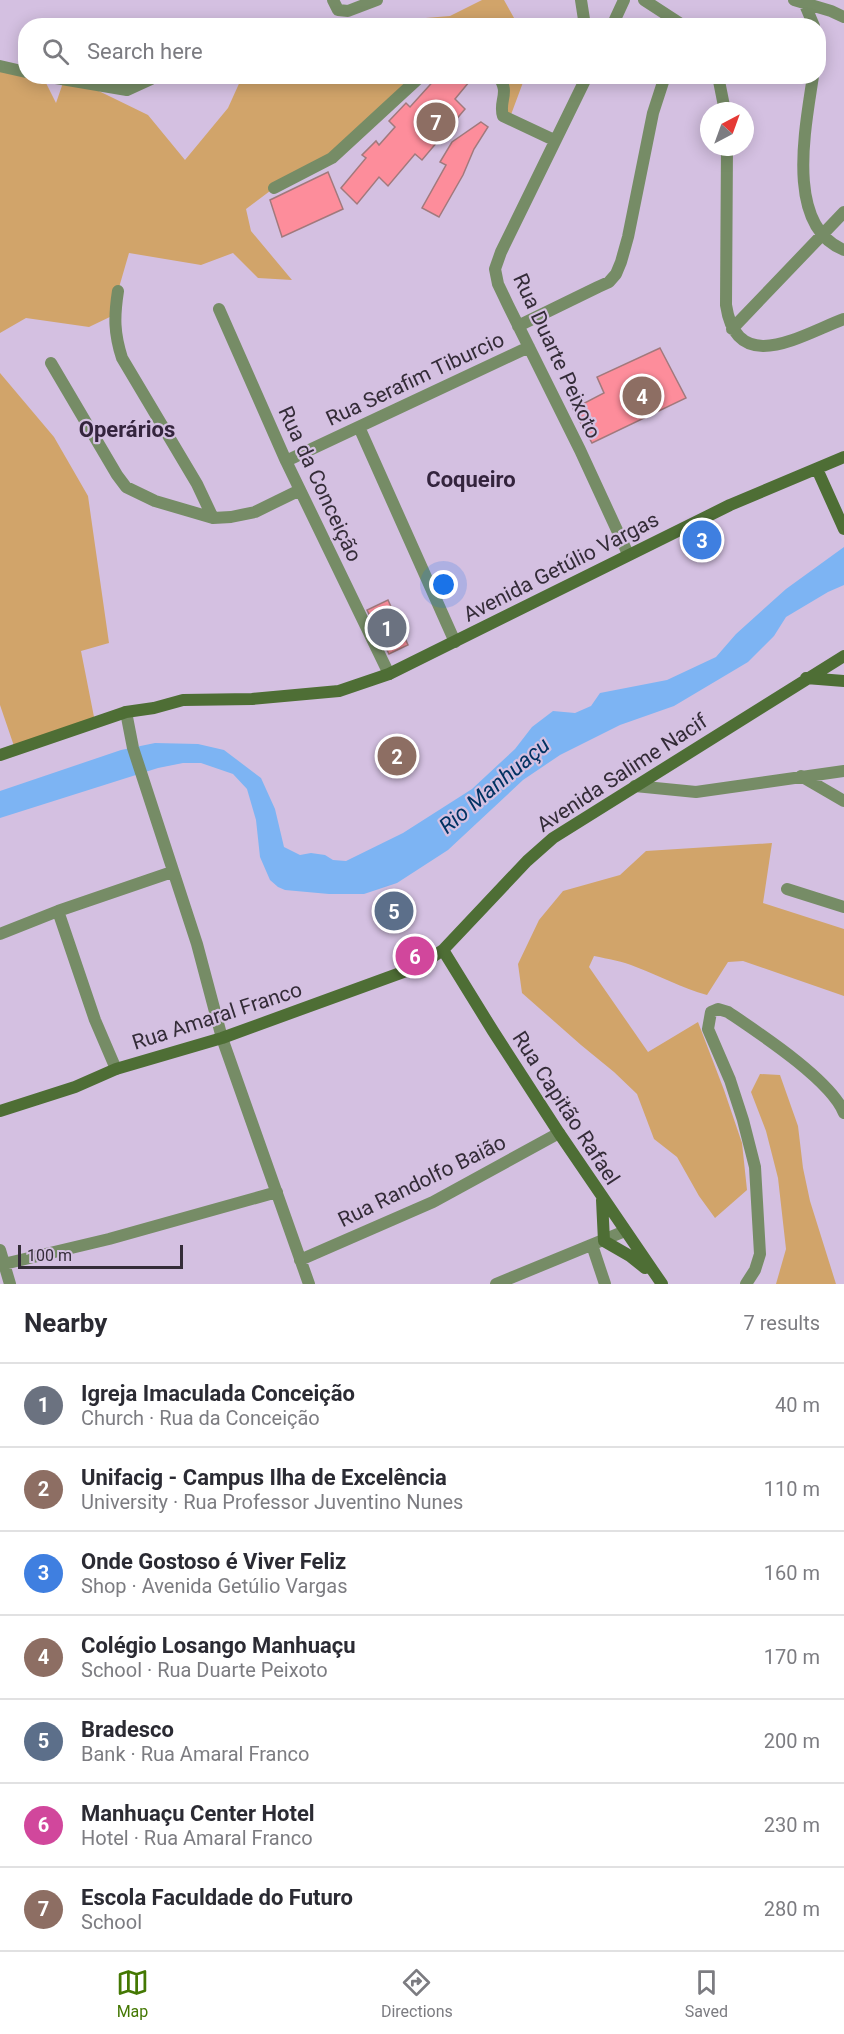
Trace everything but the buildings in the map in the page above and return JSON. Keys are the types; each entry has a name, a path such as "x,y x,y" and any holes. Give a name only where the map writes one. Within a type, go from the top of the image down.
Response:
{"street":[{"path":"333,0 338,10 348,11 377,0"},
{"path":"581,0 584,18"},
{"path":"616,18 624,0"},
{"path":"644,0 673,18"},
{"path":"801,1 844,17"},
{"path":"801,1 810,18"},
{"path":"0,66 18,70"},
{"path":"91,84 127,90 140,84"},
{"path":"274,188 332,158 412,84"},
{"path":"503,84 505,93 501,111 503,116 554,140"},
{"name":"Rua Duarte Peixoto","path":"583,84 554,140 495,269 498,284 628,554"},
{"path":"518,326 609,282 616,274 628,237 653,113 662,84"},
{"path":"720,84 723,102"},
{"path":"812,84 803,156 805,194 814,221 823,235 844,250"},
{"path":"727,156 726,305 732,329 746,341 761,347 782,345 844,319"},
{"path":"732,329 844,212"},
{"path":"118,291 114,315 115,337 122,358 197,484 213,518"},
{"name":"Rua da Conceição","path":"219,309 286,461 389,674"},
{"name":"Rua Serafim Tiburcio","path":"286,461 529,347"},
{"path":"51,363 126,487 155,501 213,518 255,512 300,490"},
{"path":"359,427 455,642"},
{"name":"Avenida Getúlio Vargas","path":"0,755 126,712 154,708 183,700 263,698 339,691 389,674 730,505 844,457"},
{"path":"817,469 844,529"},
{"name":"Avenida Salime Nacif","path":"443,950 527,861 553,838 844,656"},
{"path":"806,678 844,681"},
{"path":"126,712 131,741 142,779 197,944 222,1038 309,1284"},
{"path":"635,786 696,792 844,771"},
{"path":"801,776 844,801"},
{"path":"0,934 58,911 172,872"},
{"path":"787,889 844,907"},
{"path":"58,911 95,1020 116,1069"},
{"name":"Rua Amaral Franco","path":"0,1111 75,1087 116,1069 222,1038 399,975 417,967 443,950"},
{"name":"Rua Capitão Rafael","path":"443,950 559,1133 659,1280"},
{"path":"746,1284 755,1270 760,1254 755,1167 730,1080 708,1029 711,1012 718,1009 728,1012 802,1065 840,1102 844,1113"},
{"name":"Rua Randolfo Baião","path":"300,1260 433,1202 559,1133"},
{"path":"2,1265 109,1239 277,1192"},
{"path":"602,1198 598,1243 605,1284"},
{"path":"496,1284 625,1231"},
{"path":"598,1243 630,1256 659,1280"},
{"path":"0,1251 2,1265 10,1284"}],"shaded area":[{"path":"482,0 504,0 514,18 426,18 450,16"},
{"path":"0,66 18,73 18,84 46,84 56,103 63,84 84,84 148,115 185,160 228,108 239,84 413,84 339,153 274,188 246,209 251,231 292,280 258,278 233,253 201,265 129,253 114,315 89,327 26,318 0,333"},
{"path":"500,84 522,84 509,120"},
{"path":"0,373 54,437 88,496 109,643 81,651 95,722 15,749 0,705"},
{"path":"772,843 763,903 844,929 844,996 743,961 728,962 707,995 615,960 594,956 589,967 648,1052 698,1022 742,1143 747,1190 715,1218 699,1196 677,1157 654,1139 637,1094 522,993 518,964 539,920 563,891 620,875 646,851"},
{"path":"760,1074 780,1075 798,1126 810,1201 836,1284 776,1284 786,1249 778,1178 766,1131 751,1092"}],"water":[{"name":"Rio Manhuaçu","path":"844,547 844,585 786,617 774,636 748,662 674,706 620,725 560,755 523,780 448,850 397,883 364,894 329,894 285,890 278,887 270,880 260,857 256,820 247,789 233,774 201,763 183,763 158,768 0,818 0,791 121,750 155,743 198,744 224,750 261,778 275,809 284,847 300,855 311,853 325,855 333,860 346,861 403,833 472,789 515,749 532,727 553,711 575,713 591,706 600,693 667,680 716,657 736,634 786,589"}],"place":[{"name":"Escola Faculdade do Futuro","path":"436,122"},
{"name":"Colégio Losango Manhuaçu","path":"642,396"},
{"name":"Onde Gostoso é Viver Feliz","path":"702,540"},
{"name":"Igreja Imaculada Conceição","path":"387,628"},
{"name":"Unifacig - Campus Ilha de Excelência","path":"397,756"},
{"name":"Bradesco","path":"394,911"},
{"name":"Manhuaçu Center Hotel","path":"415,956"}],"district":[{"name":"Operários","path":"127,429"},
{"name":"Coqueiro","path":"471,479"}]}
